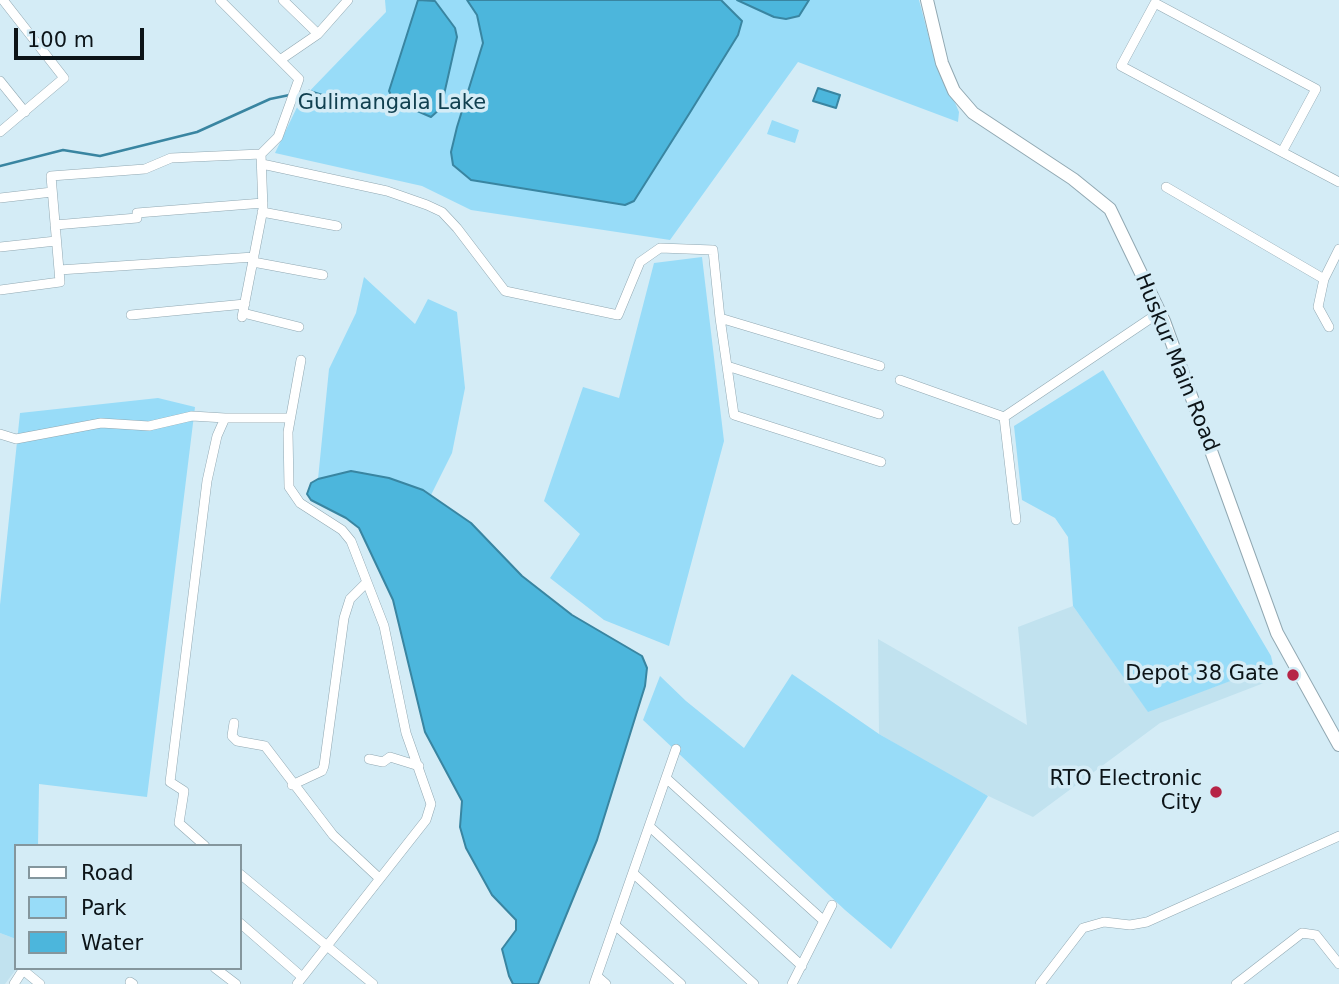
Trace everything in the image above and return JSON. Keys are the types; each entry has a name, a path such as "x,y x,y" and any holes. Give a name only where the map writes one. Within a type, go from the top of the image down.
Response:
{"main road":[{"name":"Huskur Main Road","path":"927,0 942,63 954,91 973,113 1073,179 1110,209 1160,312 1277,634 1339,745"}],"street":[{"path":"0,132 64,78 3,0"},
{"path":"220,0 299,79 278,137 261,159 262,208 243,311"},
{"path":"283,0 317,34"},
{"path":"280,60 317,34 348,0"},
{"path":"1283,152 1316,89 1155,3 1121,66 1339,182"},
{"path":"0,81 25,112"},
{"path":"0,290 60,282 51,176 145,169 171,158 261,159 387,191 428,205 442,212 457,228 505,291 618,315 640,262 660,248 713,250 734,415 881,462"},
{"path":"1166,187 1324,279"},
{"path":"0,198 52,192"},
{"path":"55,225 137,219 137,212 262,208 337,226"},
{"path":"0,247 56,241"},
{"path":"1329,327 1318,307 1324,279 1339,249"},
{"path":"59,270 253,259 323,275"},
{"path":"131,315 243,311 299,327"},
{"path":"1004,417 1160,312"},
{"path":"720,318 880,366"},
{"path":"242,925 301,981 429,812 430,798 406,733 384,626 347,535 300,503 289,487 290,418 300,360"},
{"path":"727,366 879,414"},
{"path":"900,380 1004,417"},
{"path":"0,434 16,439 101,422 149,426 192,416 290,418"},
{"path":"1004,417 1016,520"},
{"path":"203,844 179,823 184,791 170,782 207,481 217,436 225,418"},
{"path":"292,785 322,771 324,766 344,618 350,599 366,583"},
{"path":"234,723 232,736 237,741 265,746 332,835 379,878"},
{"path":"606,984 596,980 676,750"},
{"path":"369,759 383,762 390,757 419,766"},
{"path":"666,778 824,921"},
{"path":"649,826 802,966"},
{"path":"1040,984 1083,928 1104,922 1130,925 1147,922 1339,836"},
{"path":"633,873 754,984"},
{"path":"242,876 373,984"},
{"path":"792,984 832,905"},
{"path":"615,925 681,984"},
{"path":"1236,984 1302,933 1316,935 1339,964"},
{"path":"14,984 23,970 40,984"},
{"path":"218,970 236,984"}],"shaded area":[{"path":"1073,606 1148,711 1273,665 1282,676 1160,723 1033,817 967,786 879,734 878,639 1027,725 1018,627"},
{"path":"0,933 14,938 16,970 5,984 0,984"}],"green space":[{"name":"Gulimangala Lake","path":"385,0 467,0 477,15 483,43 457,127 471,180 625,205 663,154 738,35 737,15 721,0 919,0 932,49 959,112 958,122 798,62 670,240 471,210 422,186 275,153 300,101 386,12"},
{"path":"772,120 799,130 795,143 767,134"},
{"path":"702,257 724,441 669,646 604,620 550,578 580,534 544,501 583,387 619,398 654,263"},
{"path":"364,277 415,324 428,299 457,312 465,388 452,453 431,495 423,490 351,471 318,479 329,369 356,313"},
{"path":"1103,370 1271,656 1273,665 1148,712 1073,606 1068,537 1055,518 1022,500 1014,426"},
{"path":"158,398 195,407 147,797 39,784 38,844 14,844 14,938 0,933 0,605 20,413"},
{"path":"792,674 879,734 988,796 891,949 845,910 643,720 660,676 744,748"}],"water":[{"name":"Gulimangala Lake","path":"418,0 435,1 455,28 457,37 441,108 431,117 394,101 389,91"},
{"name":"Gulimangala Lake","path":"467,0 721,0 742,21 738,35 634,201 625,205 471,180 453,165 451,152 457,127 483,43 477,15"},
{"path":"737,0 809,0 799,16 786,19 774,17"},
{"path":"818,88 840,95 836,108 813,101"},
{"path":"351,471 389,478 423,490 471,523 522,576 572,615 642,656 647,668 645,686 597,840 538,984 513,984 509,976 502,949 516,930 516,920 492,895 466,848 460,827 462,801 425,732 393,600 359,528 311,500 307,494 311,483 318,479"}],"waterway":[{"path":"0,166 63,150 100,156 197,132 270,99 309,91 350,104 411,108"}],"place":[{"name":"Depot 38 Gate","path":"1293,675"},
{"name":"RTO Electronic City","path":"1216,792"}]}
